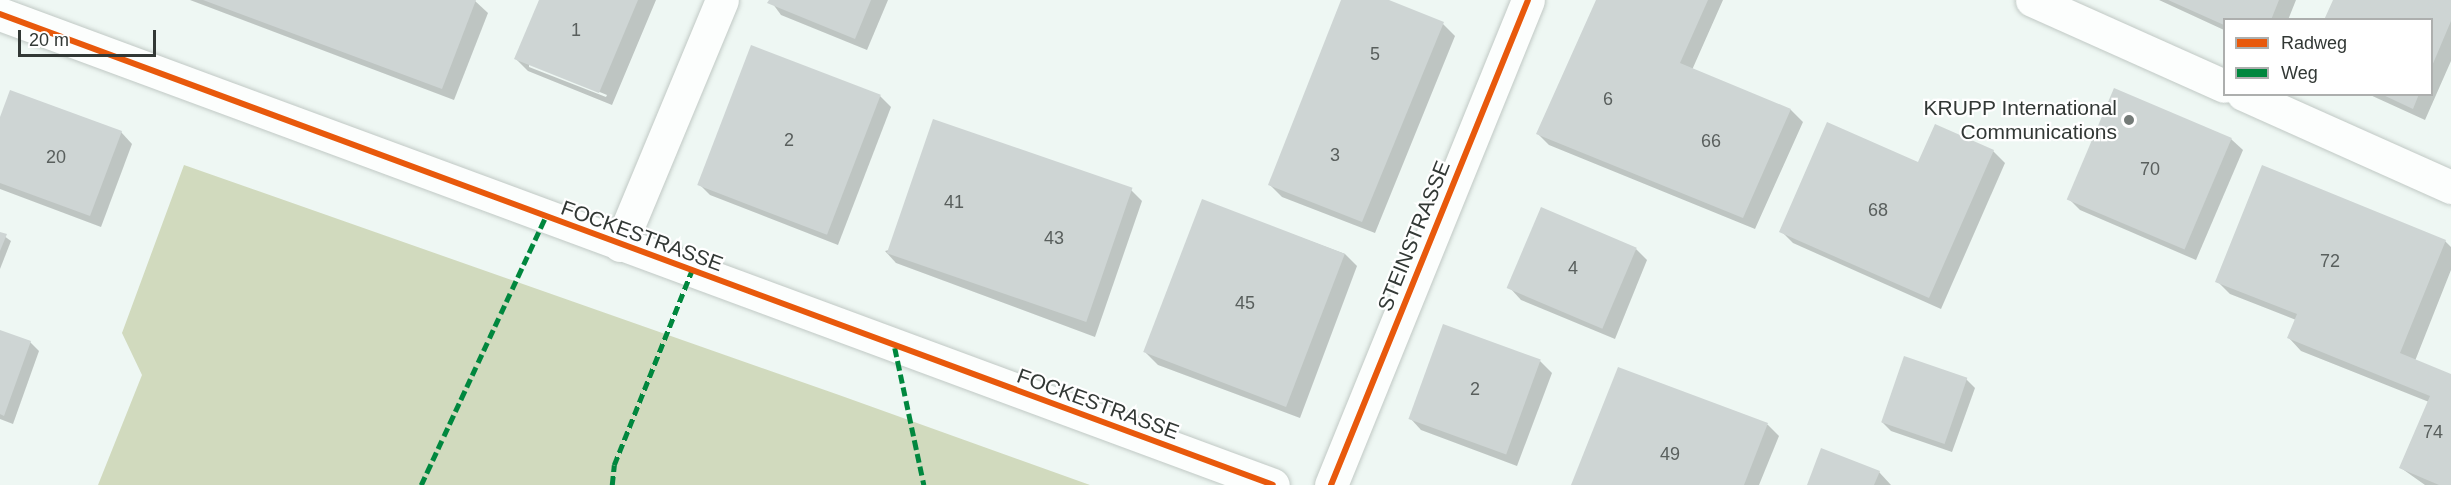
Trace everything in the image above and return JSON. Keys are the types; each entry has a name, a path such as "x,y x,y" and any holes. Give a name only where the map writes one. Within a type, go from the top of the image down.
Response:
{"street":[{"path":"620,245 722,0"},
{"name":"STEINSTRASSE","path":"1331,485 1528,0"},
{"path":"2032,0 2223,86"},
{"name":"FOCKESTRASSE","path":"0,14 1273,485"},
{"path":"2247,96 2451,188"}],"green space":[{"path":"184,165 1090,485 98,485 142,375 122,333"}],"building":[{"path":"203,0 476,0 442,89"},
{"path":"539,0 638,0 599,93 514,59"},
{"path":"769,0 871,0 855,39 767,3"},
{"path":"1341,0 1389,0 1444,22 1362,222 1268,185"},
{"path":"1596,0 1708,0 1680,63 1791,109 1743,218 1536,134"},
{"path":"2168,0 2279,0 2272,18 2223,18 2223,25"},
{"path":"2333,0 2451,0 2451,21 2433,64 2433,18 2325,18"},
{"path":"751,45 881,95 827,235 697,185"},
{"path":"2114,88 2232,138 2185,249 2067,199"},
{"path":"10,90 122,131 90,216 0,183 0,117"},
{"path":"2385,96 2418,96 2413,109"},
{"path":"933,119 1133,188 1086,322 887,253"},
{"path":"1827,122 1918,162 1935,124 1994,150 1929,298 1779,232"},
{"path":"2262,165 2446,240 2400,353 2451,374 2451,485 2439,485 2399,468 2430,396 2287,338 2297,314 2215,282"},
{"path":"1202,199 1345,254 1286,407 1143,352"},
{"path":"1541,207 1637,248 1602,329 1507,288"},
{"path":"0,232 7,234 0,251"},
{"path":"1443,324 1541,360 1506,454 1408,419"},
{"path":"0,330 31,341 4,416 0,414"},
{"path":"1904,356 1967,378 1945,444 1881,422"},
{"path":"1618,367 1768,423 1744,485 1571,485"},
{"path":"1821,448 1880,471 1874,485 1807,485"}],"marked path":[{"path":"421,485 545,218"},
{"path":"612,485 614,465 691,272"},
{"path":"895,348 924,485"}],"cycle path":[{"path":"1331,485 1528,0"},
{"path":"0,14 1273,485"}],"place":[{"name":"KRUPP International Communications","path":"2129,120"}]}
